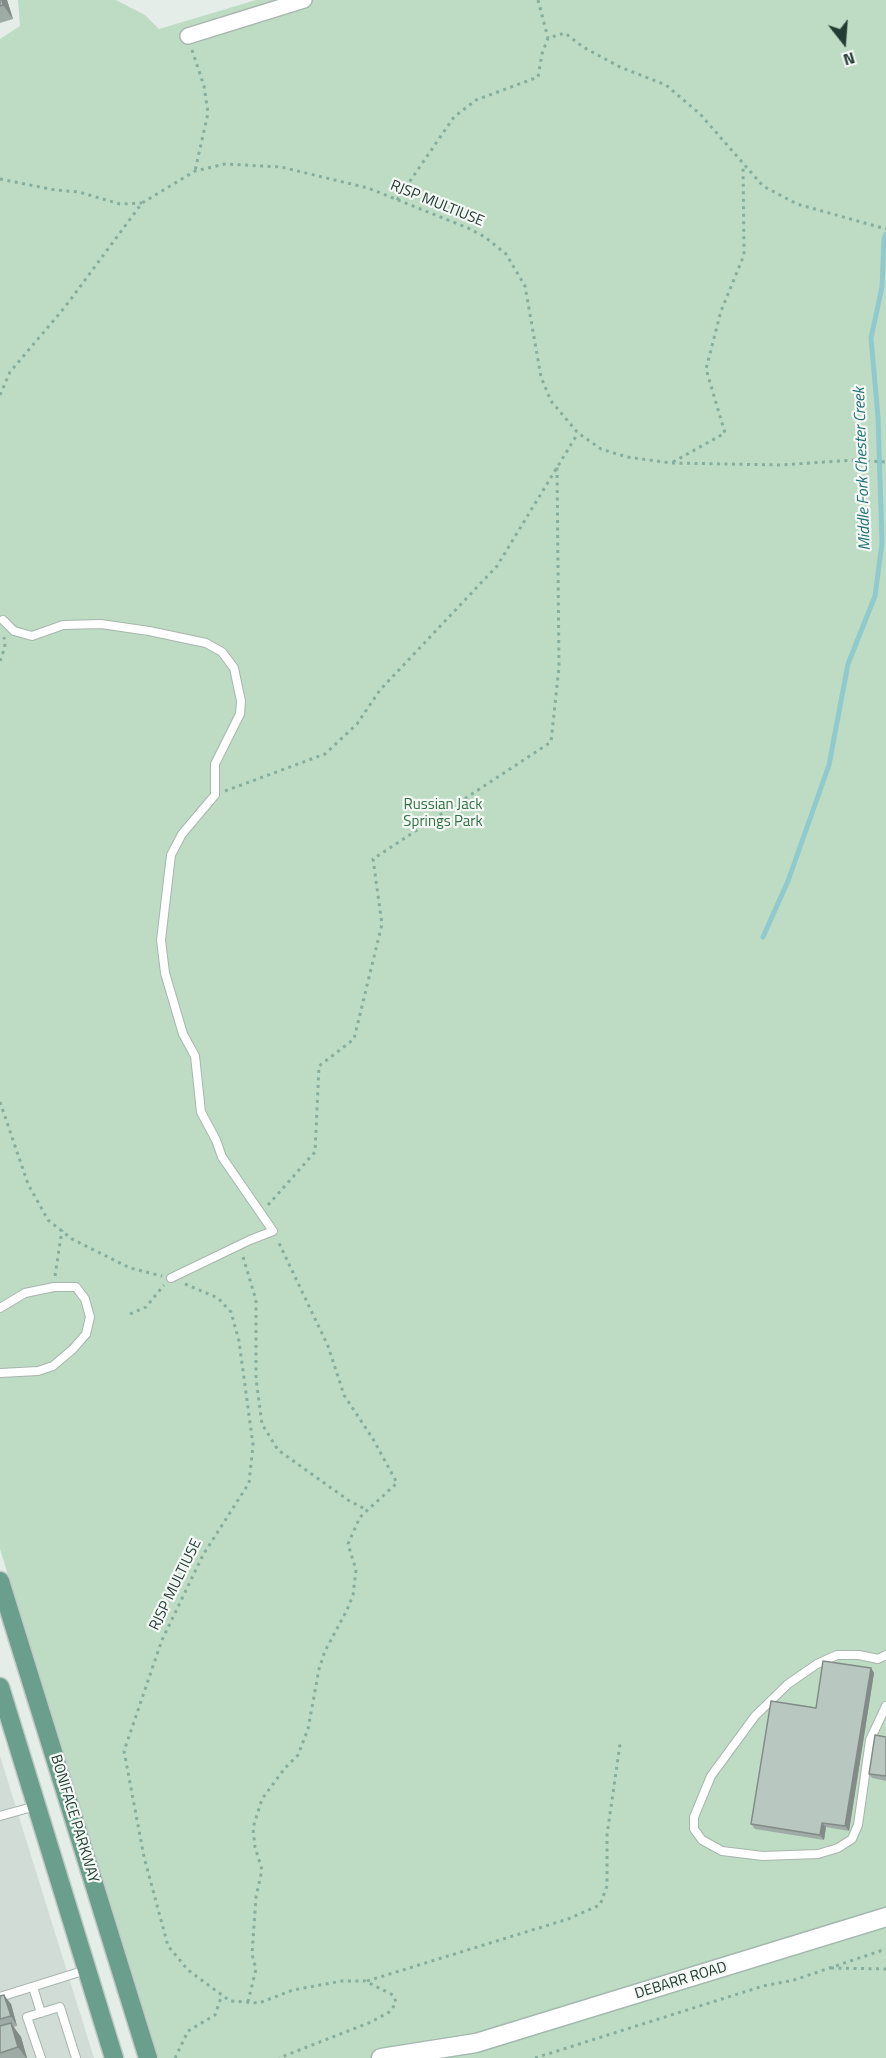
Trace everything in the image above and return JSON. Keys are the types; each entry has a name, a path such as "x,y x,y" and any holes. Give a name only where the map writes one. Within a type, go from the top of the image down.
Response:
{"main road":[{"name":"BONIFACE PARKWAY","path":"0,1581 4,1606 148,2058"},
{"path":"0,1687 114,2058"},
{"name":"DEBARR ROAD","path":"381,2058 476,2043 886,1917"},
{"name":"DEBARR ROAD","path":"445,2058 476,2043"}],"street":[{"path":"188,36 304,0"}],"lane":[{"path":"3,620 14,631 32,636 63,625 101,624 206,643 222,652 234,668 241,701 240,714 215,764 215,795 182,834 171,855 161,940 165,973 183,1034 195,1056 201,1112 222,1157 273,1231 171,1278"},
{"path":"0,1308 24,1293 54,1287 76,1287 85,1299 90,1317 86,1334 53,1366 38,1371 0,1373"},
{"path":"886,1655 878,1659 859,1655 837,1655 818,1664 788,1684 755,1716 711,1776 694,1817 694,1829 702,1840 722,1851 764,1856 818,1854 837,1848 852,1839 858,1825 870,1740 886,1706"},
{"path":"0,1816 36,1806"},
{"path":"0,1997 87,1970"},
{"path":"33,1987 41,2013"},
{"path":"41,2058 27,2017 60,2007 76,2058"}],"path":[{"path":"397,200 454,117 476,100 538,77 542,54 548,39 538,0"},
{"path":"548,39 565,33 583,47 620,67 666,85 700,114 763,186 797,204 886,229"},
{"path":"188,36 204,86 208,113 195,171"},
{"path":"671,463 725,433 706,369 721,311 744,255 743,163"},
{"name":"RJSP MULTIUSE","path":"0,395 10,372 65,307 142,203 195,171 225,164 281,167 368,188 468,228 485,237 506,255 525,286 541,377 551,401 578,433 601,449 627,457 671,463 781,465 855,460 886,462"},
{"path":"0,179 55,190 80,192 120,204 142,203"},
{"path":"215,795 325,754 333,747 357,723 380,690 497,566 578,433"},
{"path":"261,1213 315,1152 320,1066 354,1039 382,924 373,859 551,742 560,667 557,466"},
{"name":"RJSP MULTIUSE","path":"0,1102 28,1184 48,1220 72,1239 130,1268 171,1278 218,1298 231,1312 239,1341 254,1445 249,1483 203,1555 162,1640 124,1751 144,1857 168,1946 188,1970 230,2001 259,2003 292,1990 342,1981 365,1981 393,1995 396,2002 391,2010 371,2022 279,2058"},
{"path":"54,1287 56,1258 62,1230"},
{"path":"248,2002 256,1969 252,1954 256,1897 262,1870 255,1847 254,1828 262,1799 285,1768 298,1755 308,1729 319,1669 325,1651 353,1594 356,1570 348,1544 360,1517 397,1483 373,1439 344,1395 328,1346 273,1231"},
{"path":"241,1244 245,1267 256,1300 256,1379 262,1424 278,1450 348,1500 367,1510"},
{"path":"130,1314 146,1307 171,1278"},
{"path":"365,1981 568,1919 600,1905 607,1886 607,1835 620,1744"},
{"path":"535,2058 886,1949"},
{"path":"827,1968 886,1969"},
{"path":"175,2058 188,2031 215,2015 222,1995"}],"shaded area":[{"path":"0,1756 94,2058 0,2058"}],"green space":[{"name":"Russian Jack Springs Park","path":"18,0 116,0 145,15 159,29 256,0 886,0 886,2058 155,2058 0,1549 0,39 20,26"}],"building":[{"path":"823,1661 871,1668 845,1826 822,1823 820,1835 751,1824 771,1701 816,1708"},
{"path":"875,1735 886,1737 886,1776 869,1774"},
{"path":"4,1995 11,2016 0,2019 0,1996"},
{"path":"11,2023 18,2047 0,2053 0,2026"}],"waterway":[{"name":"Middle Fork Chester Creek","path":"763,937 788,881 829,765 848,664 875,596 882,543 878,417 871,338 882,287 886,234"}]}
